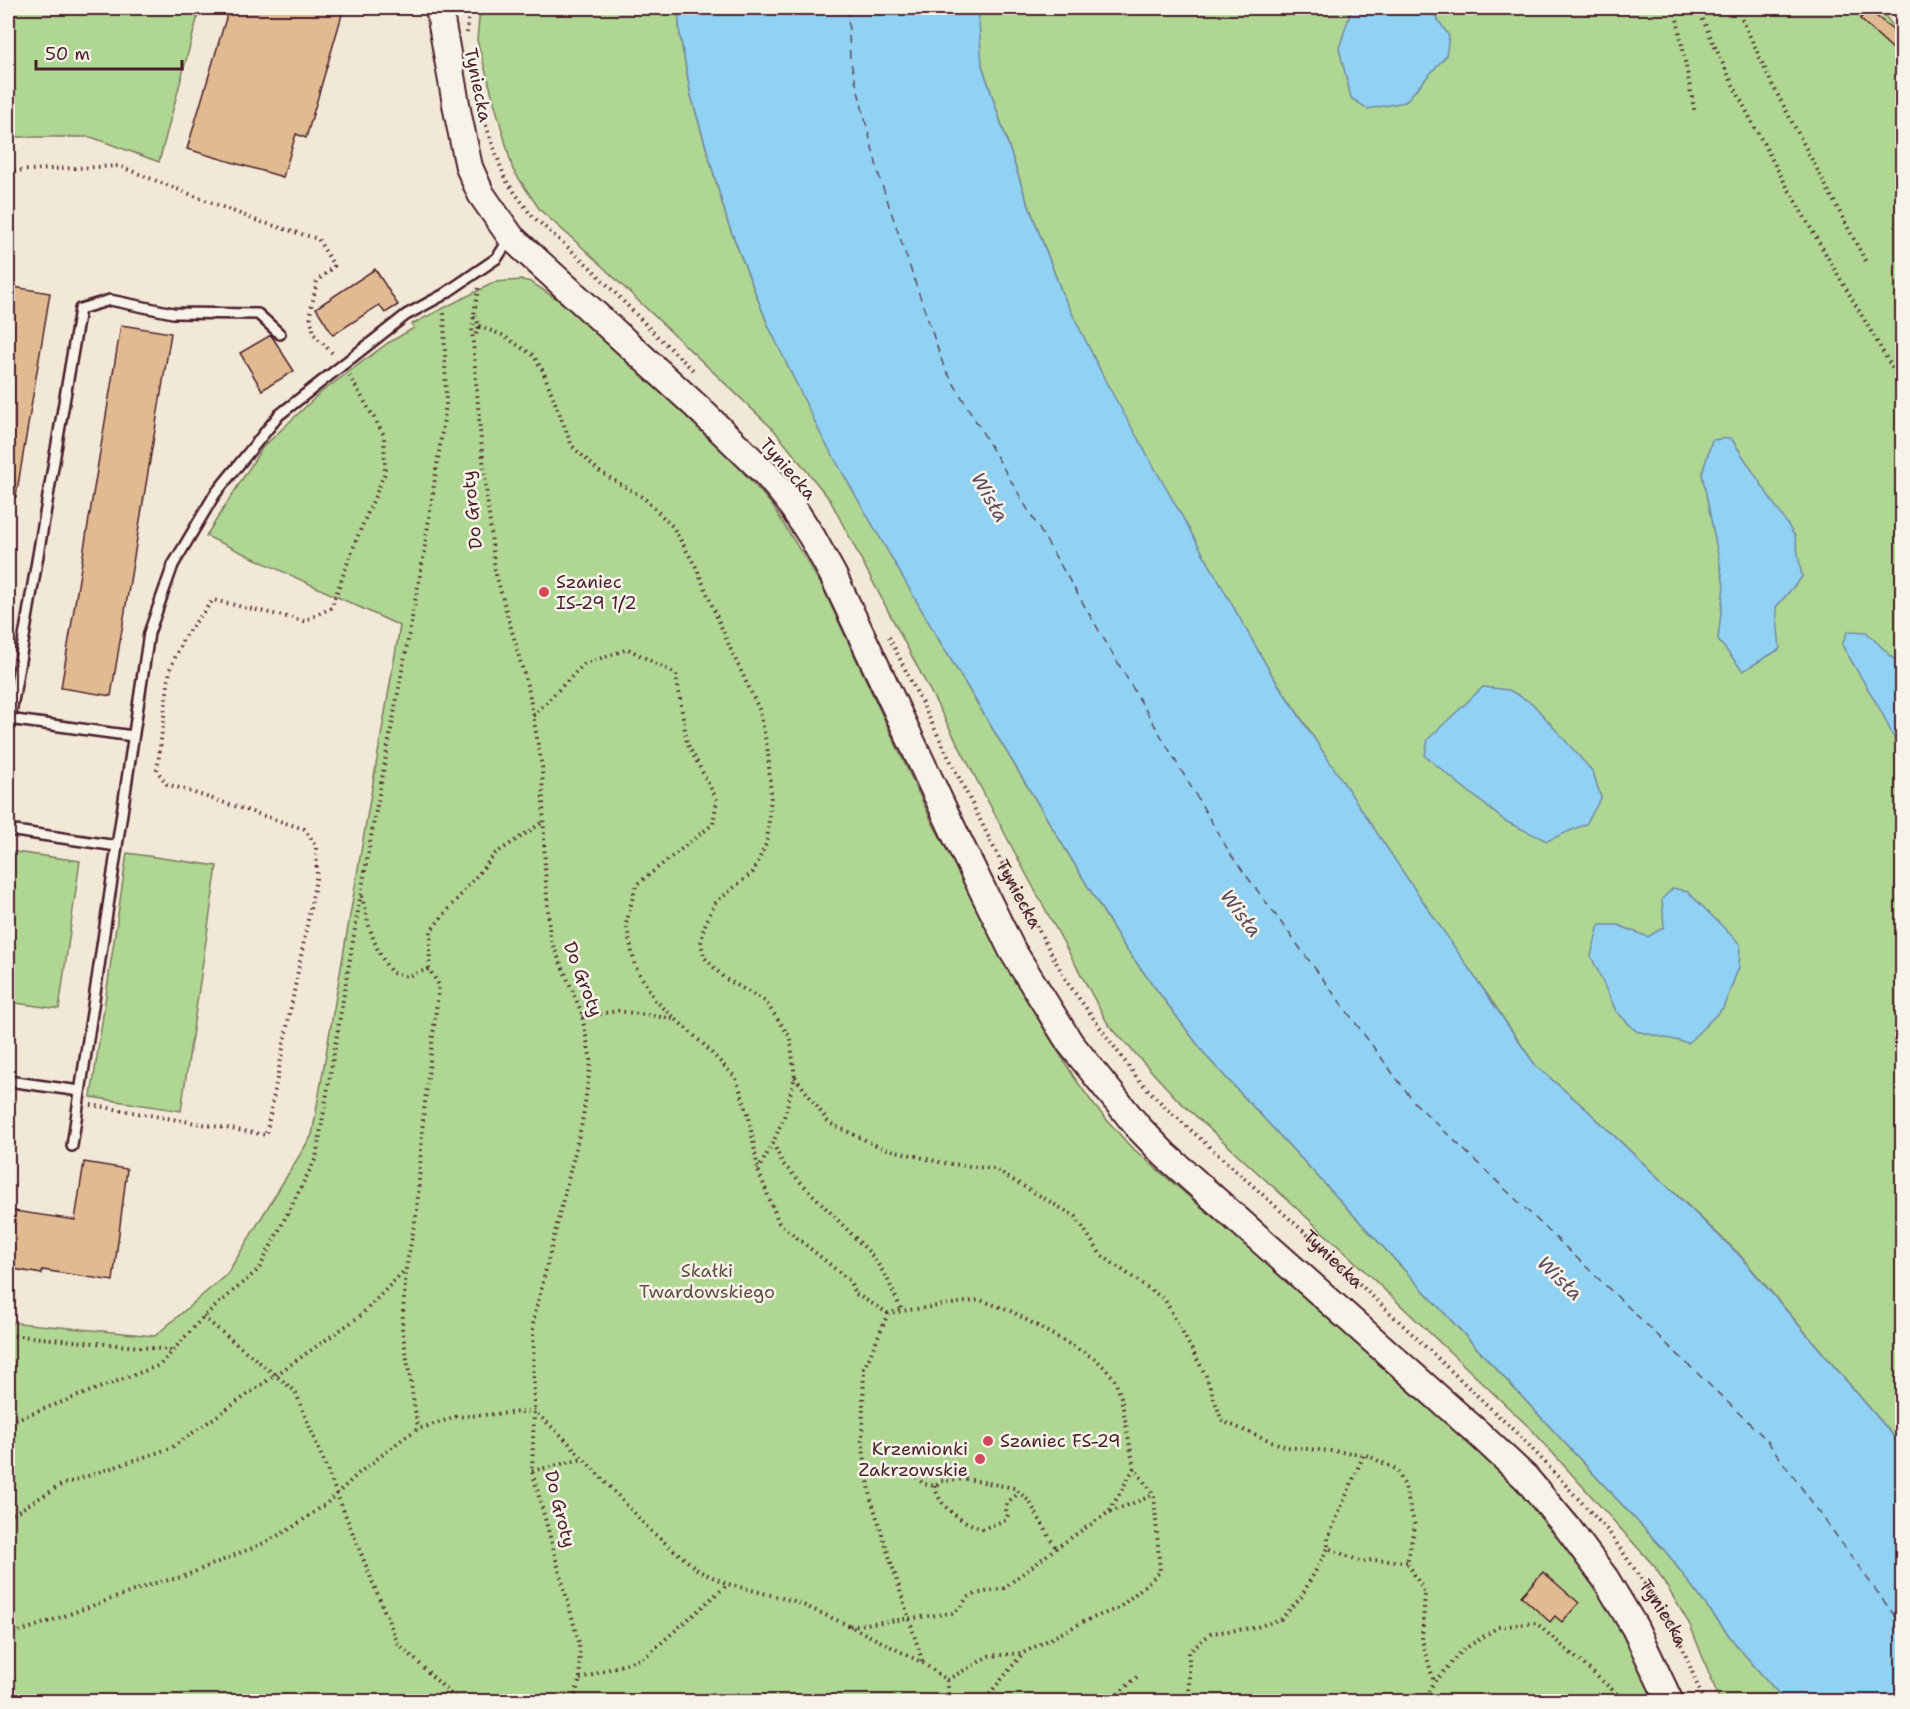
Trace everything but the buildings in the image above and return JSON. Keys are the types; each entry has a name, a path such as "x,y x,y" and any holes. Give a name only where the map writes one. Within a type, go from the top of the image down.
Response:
{"street":[{"name":"Tyniecka","path":"439,8 469,167 481,194 511,237 719,428 767,475 788,500 833,574 1012,950 1070,1043 1138,1127 1165,1155 1471,1426 1526,1478 1568,1527 1605,1578 1635,1628 1670,1701"}],"lane":[{"path":"72,1146 149,633 172,565 215,495 279,415 406,315 444,295 497,258 511,237"},
{"path":"133,736 9,719 80,309 110,300 173,313 258,314 280,334"},
{"path":"8,830 117,846"},
{"path":"8,1081 80,1091"}],"path":[{"name":"Tyniecka","path":"467,36 469,8"},
{"path":"1675,8 1695,114"},
{"path":"1698,8 1712,42 1771,156 1902,385"},
{"path":"1737,8 1771,82 1867,264"},
{"name":"Tyniecka","path":"480,101 484,122 505,179 531,214 589,266 697,374"},
{"path":"8,171 119,166 258,221 318,239 334,266 317,281 310,314 314,334 342,365 384,435 385,472 331,608 304,621 213,600 184,637 170,669 157,771 167,784 304,829 316,845 317,874 266,1135 90,1105"},
{"path":"8,1426 9,1422 160,1365 203,1317 259,1269 316,1158 361,893 423,559 446,405 444,295"},
{"name":"Do Groty","path":"477,297 472,328 495,571 529,692 542,767 550,938 582,1017 591,1061 582,1123 533,1322 532,1471 579,1643 580,1679 573,1701"},
{"path":"474,316 478,326 474,342"},
{"path":"478,326 502,335 533,355 543,371 572,446 600,472 644,498 673,527 696,567 730,648 760,711 768,752 771,795 767,842 753,872 715,903 704,927 700,943 704,957 724,978 765,1001 790,1037 795,1077 784,1117 758,1170"},
{"name":"Tyniecka","path":"886,631 998,856 1067,982 1137,1078 1311,1238 1516,1433 1608,1531 1676,1631 1704,1701"},
{"path":"533,716 584,664 628,649 676,674 687,743 717,800 713,824 636,885 626,924 635,966 655,1000 704,1044 736,1078 749,1117 758,1170 779,1223 850,1281 855,1293 888,1313 980,1300 1009,1310 1097,1360 1114,1378 1121,1397 1134,1468 1154,1496 1160,1572 1119,1608 1084,1621 1023,1653 983,1701"},
{"path":"418,1430 402,1328 406,1269 417,1211 423,1119 439,985 429,969 431,930 495,854 543,822"},
{"path":"361,893 370,933 383,961 392,973 408,976 429,969"},
{"path":"582,1017 618,1011 676,1019"},
{"path":"795,1077 829,1123 880,1147 943,1163 994,1169 1076,1217 1101,1255 1165,1300 1206,1376 1222,1421 1286,1448 1364,1454 1396,1469 1404,1484 1415,1526 1407,1562 1425,1593 1422,1640 1434,1682"},
{"path":"773,1143 783,1164 870,1253 886,1276 902,1311"},
{"path":"8,1517 61,1485 171,1448 360,1316 406,1269"},
{"path":"888,1313 864,1368 862,1441 871,1499 923,1663"},
{"path":"203,1317 295,1391 397,1642 459,1701"},
{"path":"8,1335 173,1350"},
{"path":"8,1636 156,1583 182,1577 264,1543 326,1504 359,1473 405,1437 418,1430 456,1417 534,1411 563,1437 651,1531 699,1571 728,1584 794,1601 923,1663 947,1680 950,1701"},
{"path":"1189,1701 1189,1652 1211,1633 1254,1628 1281,1619 1301,1597 1328,1548 1328,1538 1364,1454"},
{"path":"532,1471 583,1459"},
{"path":"1109,1512 1134,1468"},
{"path":"916,1478 924,1484 935,1486"},
{"path":"935,1486 941,1481 967,1479 1014,1488 1029,1501 1056,1548"},
{"path":"935,1486 937,1497 946,1507 968,1523 982,1529 1006,1520 1008,1515 1005,1509 1006,1504 1019,1493"},
{"path":"850,1626 952,1613 967,1598 976,1593 1004,1588 1056,1548 1109,1512 1154,1496"},
{"path":"1328,1548 1362,1563 1372,1560 1407,1562"},
{"path":"580,1679 645,1658 728,1584"},
{"path":"1423,1701 1434,1682 1463,1650 1498,1627 1536,1623 1616,1693 1622,1701"},
{"path":"947,1680 989,1656 1023,1653"},
{"path":"1109,1701 1138,1676"}],"green space":[{"path":"8,8 200,8 159,162 91,137 8,137"},
{"path":"480,8 678,8 680,36 691,95 728,223 768,325 936,635 1124,946 1207,1057 1666,1552 1737,1646 1785,1701 1720,1701 1690,1625 1655,1567 1532,1430 1351,1258 1177,1099 1108,1024 1025,872 830,500 774,430 540,210 513,170 477,40"},
{"path":"970,8 1879,8 1902,37 1902,1446 1738,1253 1585,1108 1535,1065 1487,994 1381,852 1309,730 1272,675 1110,391 1062,293 1024,193 982,65"},
{"name":"Skałki Twardowskiego","path":"522,280 531,282 566,305 731,458 772,505 822,586 932,822 1040,1022 1094,1105 1129,1145 1496,1465 1548,1518 1576,1554 1637,1651 1659,1701 8,1701 8,1322 155,1336 227,1274 312,1135 400,626 206,536 262,448 320,393 388,343 414,328 412,324 495,282"},
{"path":"8,851 80,861 59,1009 8,1002"},
{"path":"127,853 217,866 181,1111 91,1097"}],"water":[{"name":"Wisła","path":"678,8 978,8 982,65 1024,193 1062,293 1107,384 1272,675 1535,1065 1585,1108 1738,1254 1902,1446 1902,1701 1785,1701 1737,1646 1666,1552 1207,1057 1124,946 936,635 822,437 768,325 728,223 691,95 680,36"},
{"path":"1352,8 1430,8 1449,36 1446,56 1405,102 1368,109 1351,98 1339,48"},
{"path":"1731,438 1795,536 1802,577 1776,607 1780,649 1743,671 1718,640 1724,585 1702,474 1712,440"},
{"path":"1848,631 1866,632 1895,660 1902,671 1902,755 1881,711 1842,645"},
{"path":"1483,687 1509,690 1532,703 1593,772 1601,798 1586,824 1547,841 1505,821 1425,756 1428,739"},
{"path":"1673,888 1688,892 1740,944 1739,967 1723,1008 1688,1043 1636,1031 1616,1011 1591,956 1599,925 1618,925 1648,937 1664,927 1662,899"}],"ferry route":[{"path":"848,8 850,59 880,179 944,367 1231,855 1414,1102 1766,1439 1902,1626"}],"place":[{"name":"Szaniec IS-29 1/2","path":"544,592"},
{"name":"Szaniec FS-29","path":"988,1441"},
{"name":"Krzemionki Zakrzowskie","path":"980,1459"}]}
